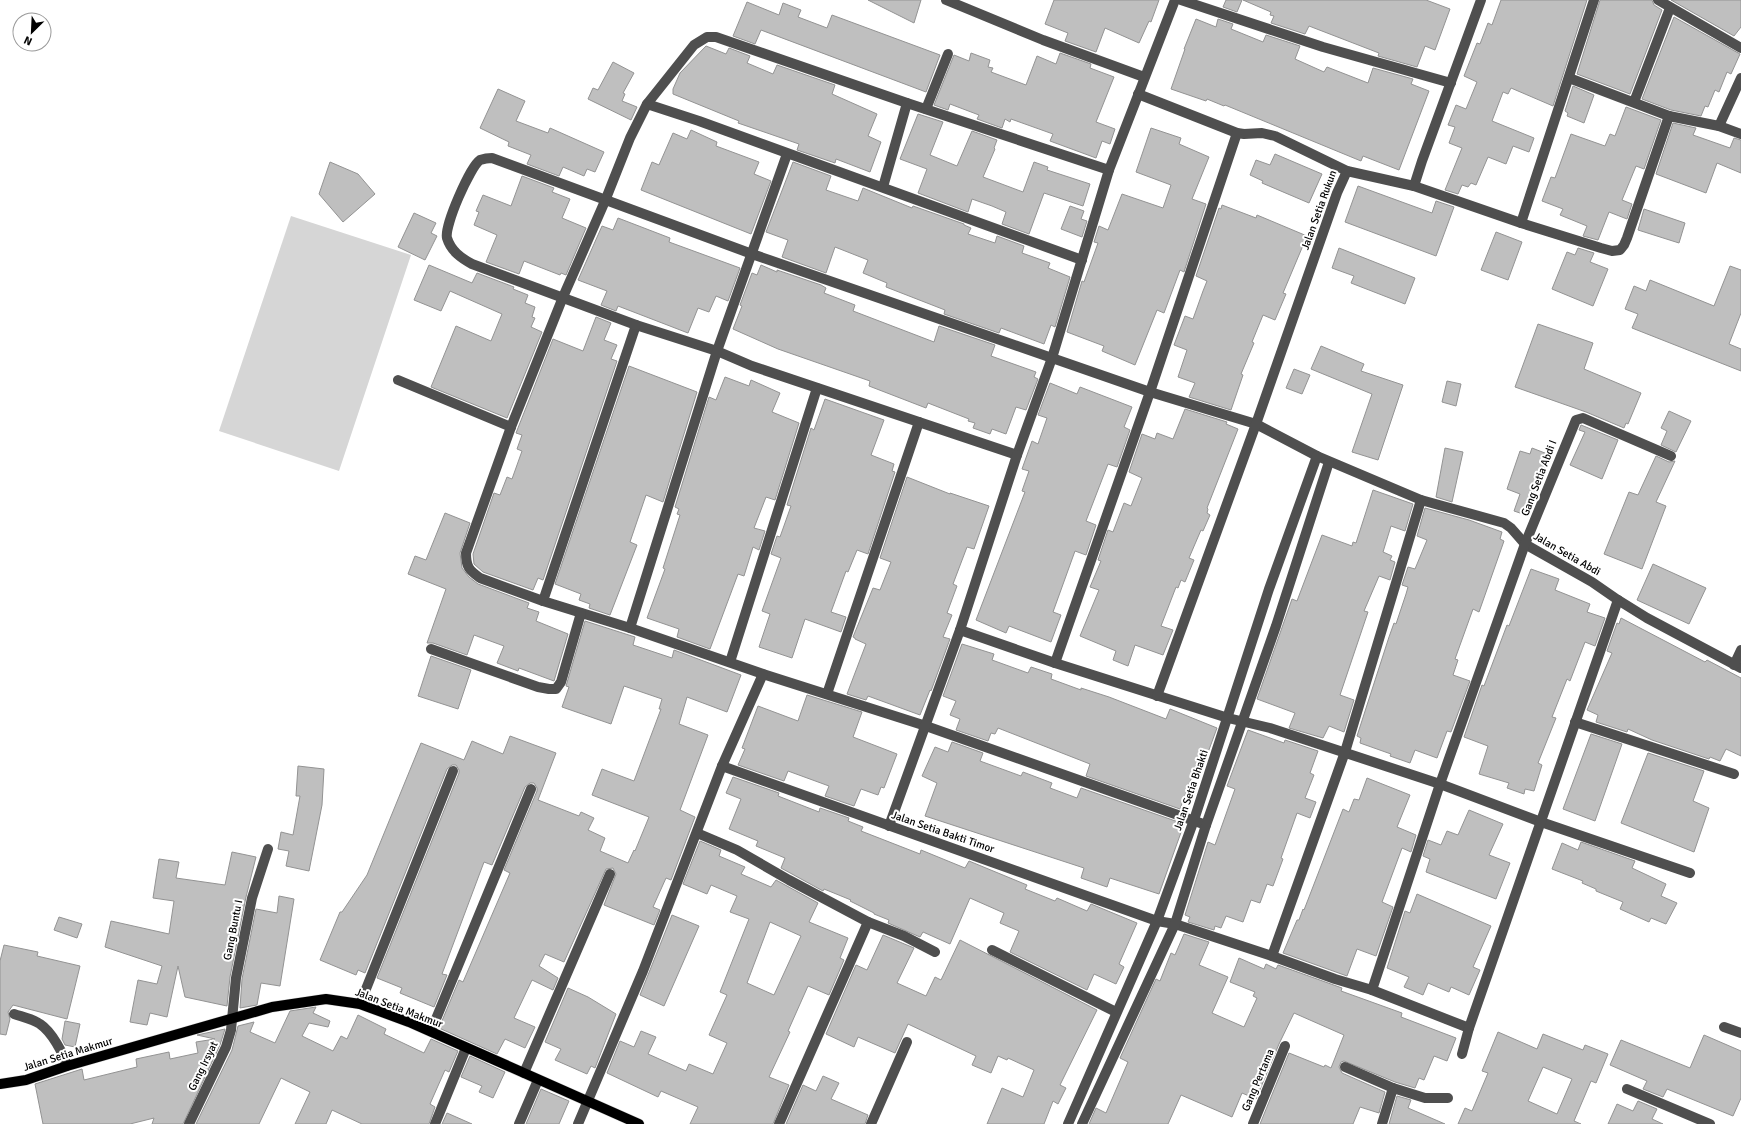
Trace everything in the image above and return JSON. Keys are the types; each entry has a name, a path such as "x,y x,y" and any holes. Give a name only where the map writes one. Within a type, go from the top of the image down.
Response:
{"main road":[{"name":"Jalan Setia Makmur","path":"0,1084 26,1080 67,1066 232,1017 272,1007 326,999 342,1000 360,1004 430,1031 639,1124"}],"street":[{"path":"946,0 1042,40 1144,77"},
{"path":"889,826 960,630 1017,455 1052,358 1109,170 1175,0"},
{"path":"1181,0 1323,47 1451,83"},
{"path":"1414,186 1481,0"},
{"path":"1521,223 1594,0"},
{"path":"1658,0 1741,48"},
{"path":"1634,102 1670,8"},
{"path":"1109,170 907,104 716,37 707,37 694,45 647,104 630,138 605,201 563,297 512,427 466,553 466,564 472,572 480,578 543,601 630,628 763,674 926,726 1206,825"},
{"path":"926,109 948,54"},
{"path":"1569,78 1669,116 1719,126 1741,134"},
{"path":"1719,126 1741,78"},
{"name":"Jalan Setia Rukun","path":"1138,94 1237,133 1262,133 1275,136 1347,171 1337,193 1256,424 1157,696"},
{"path":"647,104 699,121 1082,260"},
{"path":"883,187 907,104"},
{"path":"1347,171 1414,186 1521,223 1601,248 1620,250 1627,238 1669,116"},
{"path":"1055,663 1150,392 1237,133"},
{"path":"630,628 717,351 787,154"},
{"name":"Jalan Setia Abdi","path":"1017,455 752,366 717,351 636,324 472,264 460,257 452,249 447,237 449,221 461,193 474,168 481,160 492,158 752,254 1150,392 1256,424 1329,462 1420,500 1504,523 1511,528 1526,544 1592,582 1618,600 1738,666"},
{"path":"543,601 636,324"},
{"path":"398,380 512,427"},
{"path":"730,662 817,388"},
{"name":"Gang Setia Abdi I","path":"1372,990 1440,784 1526,544 1576,420 1583,418 1671,456"},
{"path":"826,694 919,422"},
{"name":"Jalan Setia Bhakti","path":"1068,1124 1157,921 1194,820 1270,590 1317,456"},
{"path":"1082,1124 1175,924 1206,825 1243,722 1329,462"},
{"path":"1272,956 1345,752 1420,500"},
{"path":"1270,590 1285,596"},
{"path":"1462,1054 1469,1028 1618,600"},
{"path":"431,649 538,687 549,690 556,689 561,682 581,613"},
{"path":"960,630 1157,696 1228,718 1270,728 1345,752 1440,784 1541,822 1690,873"},
{"path":"1738,666 1741,650"},
{"path":"578,1124 643,971 722,766 763,674"},
{"path":"1575,722 1734,774"},
{"name":"Jalan Setia Bakti Timor","path":"722,766 1157,921 1175,924 1272,956 1335,980 1372,990 1469,1028"},
{"path":"360,1004 453,771"},
{"path":"430,1031 531,789"},
{"path":"697,832 737,850 789,880 868,922 904,936 935,952"},
{"name":"Gang Buntu I","path":"232,1017 236,978 252,898 268,850"},
{"path":"524,1073 610,874"},
{"path":"779,1124 868,922"},
{"path":"992,950 1116,1012"},
{"path":"14,1014 42,1025 64,1056 67,1066"},
{"name":"Gang Irsyat","path":"189,1124 226,1047 231,1030 232,1017"},
{"path":"1724,1026 1741,1033"},
{"path":"871,1124 907,1042"},
{"name":"Gang Pertama","path":"1253,1124 1285,1046"},
{"path":"435,1124 466,1048"},
{"path":"1345,1067 1393,1088 1425,1098 1448,1098"},
{"path":"1093,1068 1105,1075"},
{"path":"519,1124 538,1080"},
{"path":"1382,1124 1393,1088"},
{"path":"1627,1089 1710,1124"}],"shaded area":[{"path":"291,216 411,255 339,471 219,431"}],"building":[{"path":"868,0 921,0 914,23"},
{"path":"1054,0 1159,0 1151,22 1149,21 1139,43 1105,28 1096,52 1065,41 1068,33 1045,24"},
{"path":"1226,0 1242,0 1237,12 1223,7"},
{"path":"1243,0 1426,0 1450,9 1435,50 1425,46 1417,67 1378,56 1379,53 1309,26 1305,34 1271,23 1274,16 1270,15 1271,12"},
{"path":"1501,0 1587,0 1553,106 1511,88 1508,94 1503,92 1492,121 1534,138 1529,152 1513,146 1506,164 1488,157 1476,185 1471,183 1468,187 1462,185 1458,194 1445,190 1462,148 1449,143 1455,127 1448,125 1456,105 1466,109 1477,82 1464,76 1477,43 1480,44 1488,23 1492,25"},
{"path":"1600,0 1652,0 1654,5 1662,10 1630,94 1577,74"},
{"path":"1671,0 1741,0 1741,27 1734,36"},
{"path":"747,2 779,15 783,3 801,10 798,17 827,28 832,15 940,55 926,92 761,30 755,44 733,36"},
{"path":"1674,17 1740,54 1731,74 1727,72 1719,92 1715,90 1708,107 1705,106 1701,116 1671,110 1642,99"},
{"path":"1196,19 1216,27 1218,19 1233,24 1231,29 1263,42 1266,35 1300,46 1295,59 1324,72 1327,67 1368,83 1373,68 1413,79 1411,84 1429,91 1399,170 1363,156 1361,161 1225,105 1224,106 1207,99 1206,101 1171,89 1184,49"},
{"path":"706,46 726,54 729,48 750,56 747,63 773,74 777,65 835,85 832,94 877,114 868,136 881,142 870,172 836,159 835,163 797,150 799,144 738,123 739,121 673,94 673,89 680,73"},
{"path":"971,53 990,60 988,67 993,68 991,72 1026,85 1037,56 1056,64 1060,53 1091,64 1090,68 1114,77 1096,122 1115,129 1110,144 1102,141 1096,158 1050,141 1053,134 1011,119 1010,122 1005,119 1002,128 977,119 979,115 950,104 948,110 934,105 954,55 969,61"},
{"path":"613,62 634,73 623,93 625,94 622,101 637,107 631,120 588,99 593,88 598,90"},
{"path":"1573,86 1594,95 1584,123 1567,116 1568,113 1565,111"},
{"path":"498,89 525,101 516,121 548,133 550,128 604,152 595,172 587,169 584,176 563,167 559,176 527,164 531,155 508,146 509,142 480,128"},
{"path":"1626,107 1661,120 1644,169 1636,166 1622,200 1632,204 1627,219 1609,212 1598,240 1583,236 1587,226 1560,215 1563,209 1542,201 1551,177 1555,178 1571,134 1605,146 1610,134 1615,136"},
{"path":"918,114 943,122 930,155 957,166 972,131 997,140 995,149 983,177 1023,192 1034,162 1048,167 1047,170 1090,184 1083,206 1044,193 1029,234 1002,224 1006,212 992,206 972,199 968,212 918,193 927,169 900,159"},
{"path":"1673,123 1696,128 1693,135 1730,148 1734,138 1741,140 1741,173 1717,163 1706,193 1656,174"},
{"path":"1151,128 1181,138 1179,144 1209,157 1192,199 1206,204 1184,272 1180,270 1164,313 1157,310 1135,365 1102,351 1104,346 1067,332 1082,281 1084,282 1098,243 1094,242 1099,226 1108,230 1122,194 1163,208 1171,185 1136,172"},
{"path":"691,130 717,142 716,146 759,162 754,174 771,181 751,234 641,190 652,162 659,165 673,133 687,139"},
{"path":"1275,154 1322,174 1309,203 1262,183 1263,181 1250,175 1256,160 1270,165"},
{"path":"330,162 358,174 375,194 343,222 319,194"},
{"path":"793,162 831,176 826,190 858,201 863,188 912,208 913,206 964,224 971,228 968,234 995,243 997,236 1024,246 1022,253 1050,263 1048,268 1070,277 1055,327 1051,325 1044,344 1001,328 999,333 944,314 945,310 886,287 887,283 863,273 868,260 835,247 826,273 782,257 788,240 766,232"},
{"path":"522,176 554,188 552,192 570,199 562,218 586,228 566,275 561,273 560,275 524,261 519,274 486,262 497,235 474,225 479,212 476,211 483,195 511,206"},
{"path":"1358,186 1432,213 1436,201 1454,207 1436,256 1345,222"},
{"path":"1222,205 1256,218 1257,215 1307,236 1283,293 1286,294 1275,320 1263,315 1252,342 1254,343 1241,374 1243,375 1231,410 1189,397 1195,383 1178,377 1187,350 1174,345 1185,316 1193,319 1207,281 1196,276 1219,208 1221,209"},
{"path":"1070,206 1084,211 1081,219 1087,221 1082,237 1061,229"},
{"path":"1644,209 1685,223 1679,243 1638,230"},
{"path":"414,213 436,223 431,233 437,236 425,260 398,247"},
{"path":"618,218 670,238 669,242 740,268 728,301 716,296 709,312 698,308 688,333 618,306 616,311 601,305 607,291 578,280 602,226 613,230"},
{"path":"1496,232 1522,242 1508,280 1481,270"},
{"path":"1339,248 1415,278 1405,304 1351,283 1354,276 1332,268"},
{"path":"1578,248 1594,253 1590,262 1608,269 1593,306 1552,289 1567,252 1575,255"},
{"path":"429,265 472,283 477,273 514,287 513,289 528,295 525,303 535,307 532,317 535,318 531,327 542,332 507,418 431,387 456,326 491,341 502,314 450,291 441,311 414,300"},
{"path":"761,265 777,272 777,270 821,285 826,288 824,293 855,305 853,311 934,342 939,326 995,345 991,356 1036,372 1034,377 1038,379 1026,410 1016,407 1006,434 992,429 990,434 973,428 975,423 968,421 969,419 928,403 926,408 869,386 870,381 778,349 733,329 752,273 757,275"},
{"path":"1730,266 1741,270 1741,313 1729,344 1741,349 1741,371 1632,328 1638,314 1625,309 1634,286 1646,291 1650,280 1714,306"},
{"path":"596,317 611,323 604,340 617,345 611,359 617,361 543,580 538,578 533,590 483,572 474,564 473,554 494,493 500,495 507,477 512,479 522,451 517,449 522,435 516,433 553,339 583,351"},
{"path":"1538,324 1593,343 1584,369 1641,393 1628,424 1626,423 1624,428 1586,412 1515,387"},
{"path":"1321,346 1364,364 1361,371 1403,385 1378,460 1352,452 1372,394 1311,369"},
{"path":"629,366 697,392 663,502 646,495 630,542 637,545 610,615 589,608 590,604 579,600 581,594 555,584"},
{"path":"1294,369 1310,375 1302,394 1286,388"},
{"path":"725,377 749,386 751,380 780,393 772,412 799,423 775,500 766,497 754,528 765,531 759,550 753,547 744,576 738,574 710,649 677,637 679,629 647,618 665,569 663,568 680,515 677,514 679,509 675,507 709,397 716,400"},
{"path":"1447,381 1461,384 1456,406 1442,402"},
{"path":"1050,383 1077,394 1080,387 1132,407 1124,427 1130,430 1117,467 1108,464 1086,521 1096,525 1086,555 1075,551 1053,612 1061,615 1051,642 1009,626 1006,633 976,620 1025,492 1022,491 1029,471 1022,469 1032,441 1038,444 1047,418 1038,415"},
{"path":"825,399 884,420 871,455 894,464 892,471 895,472 868,554 857,550 848,572 846,571 831,612 846,617 841,632 805,619 792,658 759,647 770,614 762,611 781,558 771,554 777,536 780,537 791,506 787,505 811,428 814,430"},
{"path":"1185,409 1227,422 1226,424 1238,429 1207,508 1207,513 1210,515 1203,531 1201,530 1189,558 1194,560 1185,582 1181,580 1178,588 1176,587 1161,626 1173,630 1163,655 1135,645 1128,666 1113,660 1116,651 1080,636 1099,590 1090,587 1101,561 1098,560 1108,530 1113,532 1124,503 1131,506 1142,478 1129,472 1142,434 1155,439 1157,433 1173,439"},
{"path":"1669,411 1691,421 1676,452 1661,445 1667,431 1661,428"},
{"path":"1581,425 1618,440 1602,479 1570,465 1585,432 1579,430"},
{"path":"1445,448 1463,452 1452,502 1436,497"},
{"path":"1532,448 1550,455 1529,516 1514,511 1520,494 1507,489 1520,451 1530,454"},
{"path":"1656,456 1669,462 1675,461 1656,502 1666,506 1642,569 1604,554 1629,492 1638,495"},
{"path":"907,477 950,494 989,506 974,549 967,547 953,584 957,586 947,613 952,615 943,637 950,639 931,691 930,690 920,715 868,696 866,700 847,694 866,644 853,637 873,588 880,590 891,562 880,558"},
{"path":"1373,490 1413,504 1405,531 1391,526 1383,552 1392,556 1390,560 1395,562 1390,580 1379,576 1364,611 1368,612 1340,695 1354,700 1344,732 1329,726 1323,738 1289,728 1295,713 1257,699 1292,599 1297,601 1322,535 1352,546 1353,542 1356,543"},
{"path":"1425,508 1469,520 1502,532 1500,539 1504,541 1479,612 1473,609 1455,659 1458,660 1453,675 1470,681 1451,732 1447,731 1437,758 1415,750 1410,763 1390,756 1391,754 1360,743 1361,738 1357,736 1389,637 1394,623 1396,624 1406,594 1408,587 1402,585 1408,567 1415,569 1427,540 1417,536"},
{"path":"445,513 470,523 460,553 462,568 469,577 478,584 529,603 527,608 539,612 536,621 568,634 554,681 519,668 518,671 497,663 504,646 474,635 467,655 433,643 427,643 446,589 408,574 415,556 426,560"},
{"path":"1653,564 1706,588 1689,624 1637,600"},
{"path":"1531,569 1559,579 1555,590 1590,604 1587,612 1605,618 1595,646 1585,642 1570,681 1567,679 1552,717 1556,718 1538,763 1542,765 1534,791 1525,789 1524,794 1507,788 1509,783 1479,774 1488,746 1464,737 1482,685 1484,686 1507,625 1509,626"},
{"path":"1621,618 1705,662 1707,660 1741,678 1741,756 1726,749 1720,761 1710,757 1709,759 1652,740 1628,729 1627,732 1596,722 1598,715 1587,710 1612,653 1607,651 1617,623 1619,624"},
{"path":"585,621 635,637 633,645 672,658 674,650 741,675 727,712 687,697 679,724 708,735 680,810 695,817 671,880 666,878 653,907 660,910 654,925 604,905 616,874 613,868 606,869 564,962 545,954 539,966 558,978 553,990 532,980 514,1018 535,1027 525,1048 505,1039 497,1054 439,1028 459,980 463,982 510,873 504,870 537,791 534,783 530,783 525,787 492,865 484,862 442,974 447,975 434,1007 400,993 402,988 377,978 459,773 456,765 452,765 447,769 365,973 358,970 356,975 320,960 340,912 342,912 367,875 421,743 464,760 472,741 503,754 510,736 556,753 538,800 579,816 581,812 594,818 588,830 605,838 600,851 628,863 634,850 635,851 649,817 592,795 602,769 634,781 661,709 659,709 662,699 624,686 611,724 562,707 569,687 566,686"},
{"path":"962,644 994,654 992,660 1028,673 1031,667 1052,674 1051,679 1081,690 1081,688 1109,697 1166,719 1170,709 1217,728 1203,766 1197,763 1180,809 1086,776 1090,764 998,728 995,734 991,733 988,741 956,730 960,719 950,715 956,701 943,696"},
{"path":"431,656 471,670 458,709 418,696"},
{"path":"807,695 862,712 853,737 897,754 884,788 881,787 878,795 861,789 854,806 825,796 829,786 788,771 784,781 738,765 745,749 742,748 758,706 798,721"},
{"path":"1248,730 1284,743 1285,740 1318,751 1310,773 1314,775 1305,798 1316,802 1310,818 1297,813 1273,886 1267,884 1260,903 1251,900 1243,922 1226,916 1221,928 1215,926 1214,930 1188,922 1190,917 1185,915 1208,842 1215,845 1235,789 1227,786"},
{"path":"1591,734 1622,744 1595,821 1563,809"},
{"path":"952,742 983,753 980,761 1021,776 1023,772 1052,783 1050,788 1077,798 1081,788 1184,824 1159,894 1110,878 1107,887 1081,878 1084,868 925,816 937,783 922,776 935,747 948,752"},
{"path":"1648,753 1704,771 1693,801 1709,808 1694,852 1621,823"},
{"path":"298,766 324,769 322,805 309,871 286,866 289,851 278,849 281,832 293,835 300,796 296,796"},
{"path":"733,777 779,793 778,796 819,812 820,808 849,818 848,821 863,827 861,831 920,854 921,850 965,868 969,861 1027,885 1025,889 1055,901 1057,898 1087,911 1091,904 1137,923 1119,964 1124,967 1116,984 1094,974 1087,990 1010,952 1019,931 1000,923 1004,913 970,898 950,944 923,932 920,937 888,923 889,920 874,914 850,901 851,900 824,889 823,891 781,868 785,858 756,846 758,841 729,829 741,799 726,793"},
{"path":"1367,778 1410,795 1397,827 1416,835 1411,852 1402,848 1382,902 1393,907 1376,956 1357,949 1347,976 1283,953 1297,920 1299,920 1303,909 1304,910 1343,809 1349,812 1354,799 1359,800"},
{"path":"1469,810 1503,824 1489,855 1510,863 1496,899 1426,872 1430,859 1423,856 1428,840 1441,845 1447,831 1458,835"},
{"path":"700,841 721,850 719,856 745,867 741,874 771,887 776,880 818,903 809,922 848,938 840,958 844,960 829,995 808,986 788,1031 790,1032 769,1077 789,1085 773,1124 690,1124 698,1107 661,1091 658,1097 607,1073 620,1041 634,1047 641,1031 656,1037 648,1054 686,1071 689,1064 713,1074 727,1043 709,1035 727,995 720,992 749,919 730,912 737,896 711,885 707,894 683,884","holes":["770,922 801,936 774,995 747,983"]},
{"path":"1581,842 1635,861 1632,868 1666,884 1661,896 1677,903 1666,924 1651,918 1649,922 1620,909 1623,902 1596,891 1596,889 1582,883 1583,881 1552,869 1562,843 1578,850"},
{"path":"232,852 256,857 246,897 230,977 227,1006 185,997 178,966 167,1017 150,1013 147,1025 130,1022 138,980 157,984 162,966 105,947 111,921 169,934 174,901 153,898 159,859 179,862 176,878 225,885"},
{"path":"1417,894 1491,926 1473,967 1480,970 1469,995 1451,987 1449,992 1428,983 1423,995 1404,987 1409,977 1387,968 1405,911 1410,913"},
{"path":"279,896 294,899 280,986 261,983 257,1005 240,1008 242,979 256,909 277,913"},
{"path":"672,915 699,926 664,1006 640,995"},
{"path":"59,917 82,924 77,938 54,930"},
{"path":"1184,934 1209,942 1199,965 1228,977 1212,1013 1244,1027 1257,998 1253,996 1255,992 1230,982 1239,958 1264,969 1266,964 1276,969 1278,965 1342,988 1341,991 1402,1013 1401,1017 1456,1038 1447,1061 1434,1056 1424,1080 1419,1078 1415,1088 1395,1082 1344,1061 1341,1062 1339,1067 1342,1073 1385,1092 1379,1113 1360,1107 1353,1124 1260,1124 1289,1053 1324,1067 1325,1065 1331,1068 1344,1035 1294,1013 1256,1099 1242,1093 1232,1117 1181,1095 1168,1124 1089,1124 1096,1108 1106,1113 1128,1062 1120,1058 1156,979 1160,981 1171,953 1175,955"},
{"path":"883,935 914,948 897,983 926,996 935,977 941,980 960,940 1097,1010 1060,1085 1066,1088 1058,1104 1053,1101 1044,1124 987,1124 1002,1088 1023,1097 1034,1070 1008,1058 1007,1060 998,1056 991,1073 972,1065 976,1056 908,1024 895,1053 858,1037 854,1047 826,1034 856,965 867,970"},
{"path":"4,945 38,952 37,956 80,966 67,1019 13,1005 8,1012 10,1019 6,1035 0,1034 0,961"},
{"path":"568,988 588,997 616,1014 595,1068 591,1066 587,1074 555,1060 561,1049 545,1042"},
{"path":"316,1007 313,1013 330,1021 328,1027 309,1023 302,1036 333,1051 341,1036 347,1039 358,1015 386,1029 384,1034 424,1053 431,1039 458,1051 449,1072 445,1070 430,1104 435,1107 429,1124 362,1124 332,1110 326,1124 295,1124 310,1092 281,1078 259,1124 196,1124 232,1050 238,1026 254,1022 250,1032 275,1043 290,1011"},
{"path":"65,1021 80,1024 75,1047 65,1045 62,1039"},
{"path":"225,1029 220,1045 183,1124 152,1124 154,1118 130,1124 43,1124 35,1084 82,1069 84,1080 137,1067 136,1059 169,1052 170,1059 198,1053 196,1042 215,1039 197,1035"},
{"path":"1498,1032 1537,1049 1543,1034 1583,1050 1585,1045 1608,1054 1596,1083 1591,1081 1574,1121 1581,1124 1458,1124 1465,1108 1472,1111 1488,1073 1482,1071","holes":["1543,1067 1572,1079 1557,1114 1528,1101"]},
{"path":"1704,1035 1741,1051 1741,1098 1733,1116 1667,1089 1663,1097 1643,1089 1647,1081 1610,1065 1621,1040 1690,1068"},
{"path":"470,1056 505,1072 493,1098 479,1092 482,1086 461,1077"},
{"path":"823,1076 839,1083 831,1099 868,1115 865,1124 786,1124 803,1085 816,1091"},
{"path":"541,1089 569,1101 559,1124 526,1124"},
{"path":"1397,1096 1411,1100 1408,1108 1445,1124 1389,1124"},
{"path":"1638,1101 1657,1109 1652,1119 1663,1124 1608,1124 1617,1104 1633,1111"},
{"path":"447,1113 472,1124 442,1124"}]}
